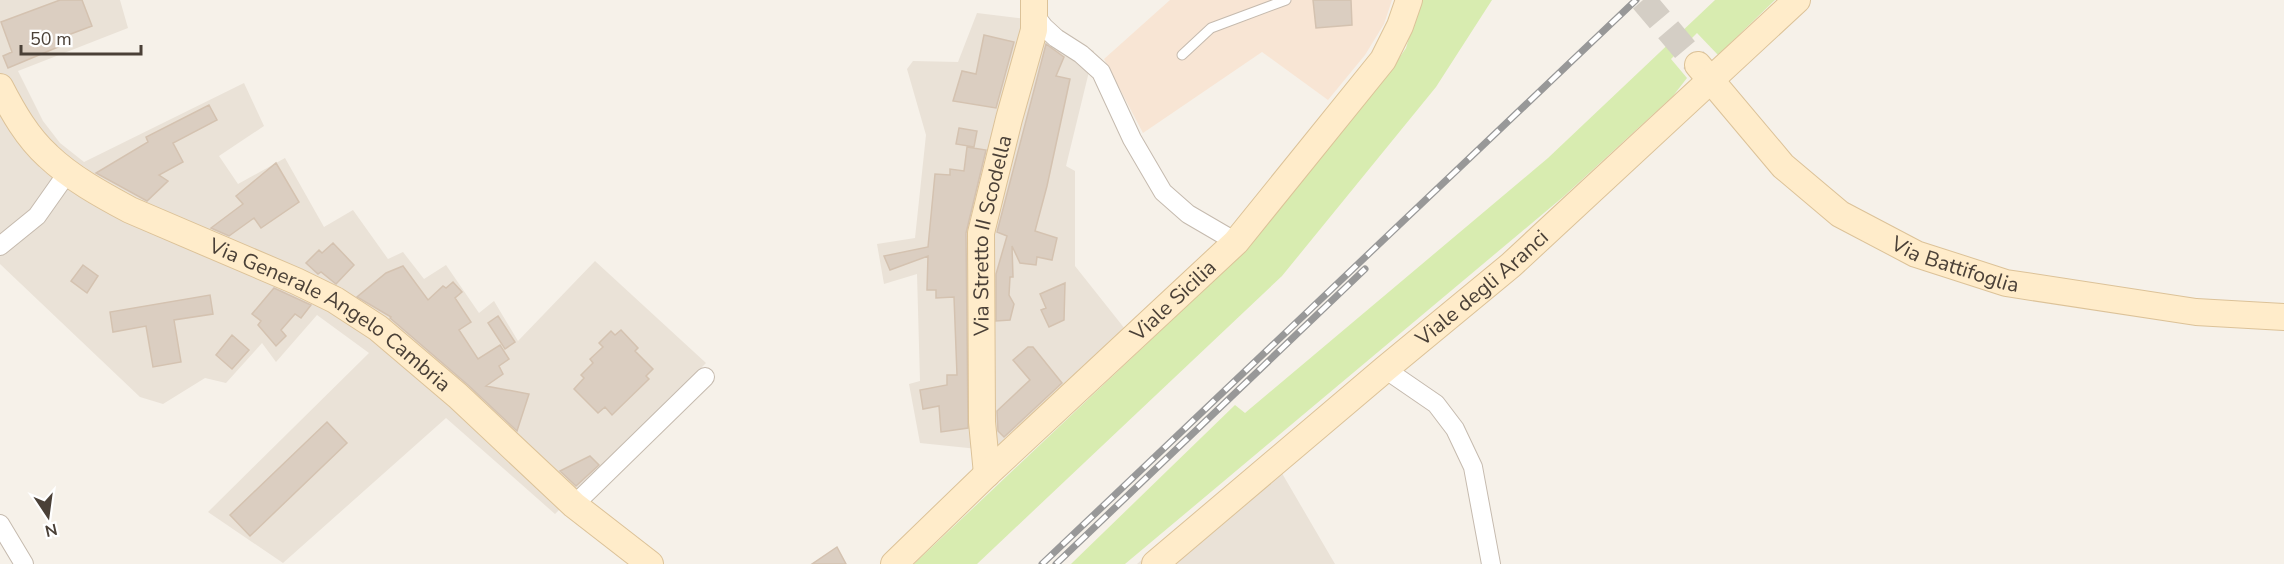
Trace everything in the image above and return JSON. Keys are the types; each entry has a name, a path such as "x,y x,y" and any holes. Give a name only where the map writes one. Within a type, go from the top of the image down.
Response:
{"street":[{"name":"Viale Sicilia","path":"894,564 1236,242 1383,60 1400,26 1409,0"},
{"name":"Viale degli Aranci","path":"1155,564 1385,369 1511,266 1704,72 1797,0"},
{"path":"1034,7 1044,27 1101,72 1132,139 1163,192 1188,214 1236,242"},
{"name":"Via Stretto II Scodella","path":"987,474 982,422 981,234 1009,119 1034,30 1034,7"},
{"name":"Via Battifoglia","path":"1704,72 1783,166 1840,214 1916,254 2017,284 2196,312 2284,316"},
{"name":"Via Generale Angelo Cambria","path":"0,87 12,111 29,135 47,156 68,172 130,210 296,281 354,312 413,356 574,505 650,564"},
{"path":"0,246 37,216 68,172"},
{"path":"1385,369 1436,404 1455,429 1473,467 1491,564"},
{"path":"574,505 705,377"},
{"path":"0,524 24,564"}],"lane":[{"path":"1182,55 1211,28 1286,0"}],"shaded area":[{"path":"0,0 120,0 128,28 18,71 43,121 60,143 84,162 244,83 264,126 219,156 238,184 285,158 324,227 353,210 388,259 403,252 424,279 446,265 479,313 494,301 518,341 595,261 706,363 555,514 446,418 283,563 208,512 369,353 317,315 276,362 262,343 226,383 205,378 163,404 140,397 0,264"},
{"path":"1170,0 1313,0 1316,28 1352,25 1351,0 1392,0 1384,24 1365,55 1328,100 1262,52 1143,133 1104,59"},
{"path":"977,13 1027,19 1094,51 1066,166 1075,171 1075,266 1125,329 997,451 920,443 909,384 920,381 917,274 884,284 877,244 915,238 926,135 907,69 913,61 958,62"},
{"path":"1269,451 1335,564 1137,564"}],"green space":[{"path":"1420,0 1492,0 1436,87 1282,276 977,564 914,564 1247,249 1397,61 1406,48"},
{"path":"1715,0 1775,0 1718,55 1697,33 1671,59 1687,78 1673,96 1563,197 1125,564 1071,564 1235,405 1245,413 1548,158"}],"building":[{"path":"60,0 82,0 92,26 68,35 70,42 8,68 3,56 12,52 1,22"},
{"path":"1313,0 1351,0 1352,25 1316,28"},
{"path":"984,35 1014,42 996,108 953,101 962,71 976,74"},
{"path":"1046,44 1064,57 1056,76 1070,79 1035,231 1057,238 1052,260 1037,257 1036,265 1020,263 1012,246 1013,277 1010,277 1009,295 1014,304 1010,320 996,321 996,274 1007,236 997,232"},
{"path":"209,105 217,120 173,143 183,162 159,175 168,181 147,201 96,173 148,142 146,137"},
{"path":"959,128 977,131 974,147 956,144"},
{"path":"967,147 986,150 966,233 968,428 941,432 939,406 923,409 920,390 947,385 947,375 957,375 954,297 936,298 936,290 927,290 928,256 890,270 884,256 928,247 935,174 950,175 950,169 964,171"},
{"path":"276,163 299,202 261,228 254,218 229,236 211,228 243,204 236,196"},
{"path":"333,243 354,265 336,284 321,272 318,274 306,263 319,250 322,253"},
{"path":"83,265 98,276 87,293 71,281"},
{"path":"403,266 428,300 443,286 446,288 453,282 462,292 455,298 471,322 459,330 478,359 500,345 509,359 499,366 503,374 486,386 529,394 517,431 391,317 357,297 386,273"},
{"path":"1065,283 1064,320 1049,327 1041,310 1046,308 1040,294"},
{"path":"274,288 311,305 301,318 295,314 281,330 286,336 276,346 258,325 261,321 252,314"},
{"path":"210,295 213,314 174,320 181,362 153,367 146,326 113,332 110,312"},
{"path":"498,316 515,342 505,349 488,323"},
{"path":"621,330 638,348 635,351 653,369 646,376 649,379 612,415 605,407 598,413 574,389 584,378 581,375 593,363 590,359 603,347 599,343 611,331 615,335"},
{"path":"232,335 249,350 232,369 216,355"},
{"path":"1028,347 1033,347 1062,383 1004,437 998,431 997,411 1030,380 1013,360"},
{"path":"327,422 347,443 250,536 230,515"},
{"path":"590,456 599,465 576,486 560,471"},
{"path":"837,547 846,564 812,564"}],"tunnel":[{"path":"1643,0 1698,65"}],"railway":[{"path":"1042,564 1636,0"},
{"path":"1056,564 1365,269"}]}
